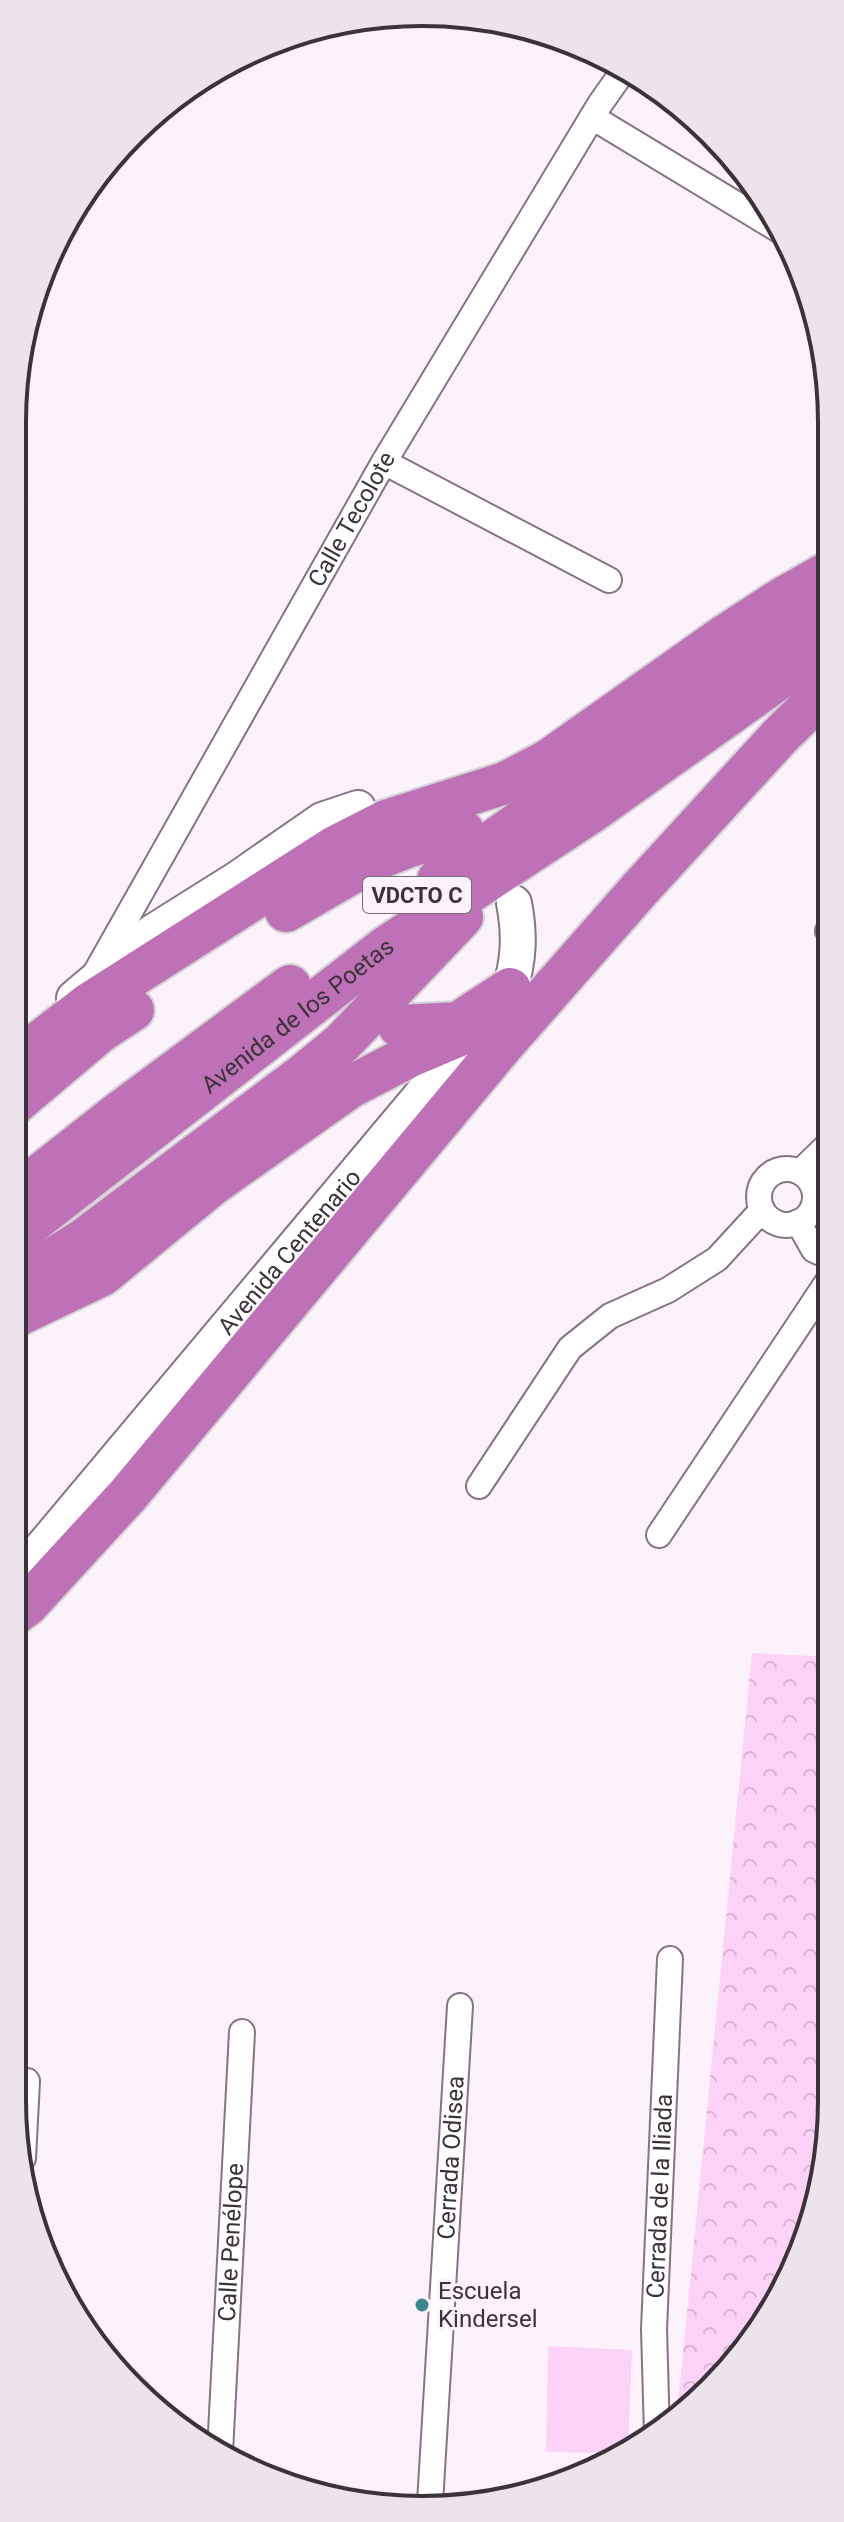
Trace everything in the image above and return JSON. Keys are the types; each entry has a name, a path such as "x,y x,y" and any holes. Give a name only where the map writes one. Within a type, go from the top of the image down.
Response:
{"highway":[{"path":"26,1054 89,1004 335,847 386,821 505,783 549,760 726,635 818,578"},
{"name":"Avenida de los Poetas","path":"26,1186 309,971 818,611"},
{"name":"Avenida de los Poetas","path":"26,1230 57,1211 386,947 593,811 818,651"},
{"path":"26,1606 146,1474 502,1046 649,879 818,699"},
{"path":"148,1180 248,1119 342,1043 468,910 542,856 593,811"},
{"path":"26,1094 101,1031 317,891 374,860 456,828"},
{"path":"26,1285 65,1271 145,1219 311,1096 368,1044 542,856"},
{"path":"399,1026 458,1023 510,989"},
{"path":"26,1287 92,1274 323,1104 378,1071 478,1030"},
{"path":"26,1281 83,1240 148,1180 207,1117 307,1048 332,1036"},
{"path":"26,1267 57,1211 180,1123 207,1117"},
{"path":"92,1274 136,1232 145,1219"},
{"path":"146,1474 149,1453 200,1374 233,1350 261,1336"}],"main road":[{"path":"26,1051 91,981 151,933 322,820 358,808"},
{"name":"Avenida Centenario","path":"26,1567 200,1374 510,989 519,960 519,931 514,903"}],"street":[{"name":"Calle Tecolote","path":"91,981 384,462 618,78"},
{"path":"592,117 762,220"},
{"path":"384,462 609,580"},
{"path":"800,1172 818,1155"},
{"path":"780,1169 800,1172 808,1178 814,1198 807,1216 798,1222 777,1223 768,1218 759,1200 760,1190 771,1174 780,1169"},
{"path":"479,1486 570,1348 610,1316 668,1290 717,1259 762,1210"},
{"path":"798,1222 818,1252"},
{"path":"659,1535 818,1296"},
{"name":"Cerrada de la Iliada","path":"657,2419 654,2329 670,1959"},
{"name":"Cerrada Odisea","path":"430,2496 460,2006"},
{"name":"Calle Penélope","path":"221,2441 242,2032"},
{"path":"26,2100 27,2081"}],"green space":[{"path":"752,1653 818,1656 818,2100 815,2152 797,2227 765,2298 720,2361 678,2402"},
{"path":"548,2346 632,2350 629,2438 601,2453 546,2452"}],"place":[{"name":"Escuela Kindersel","path":"422,2305"}]}
